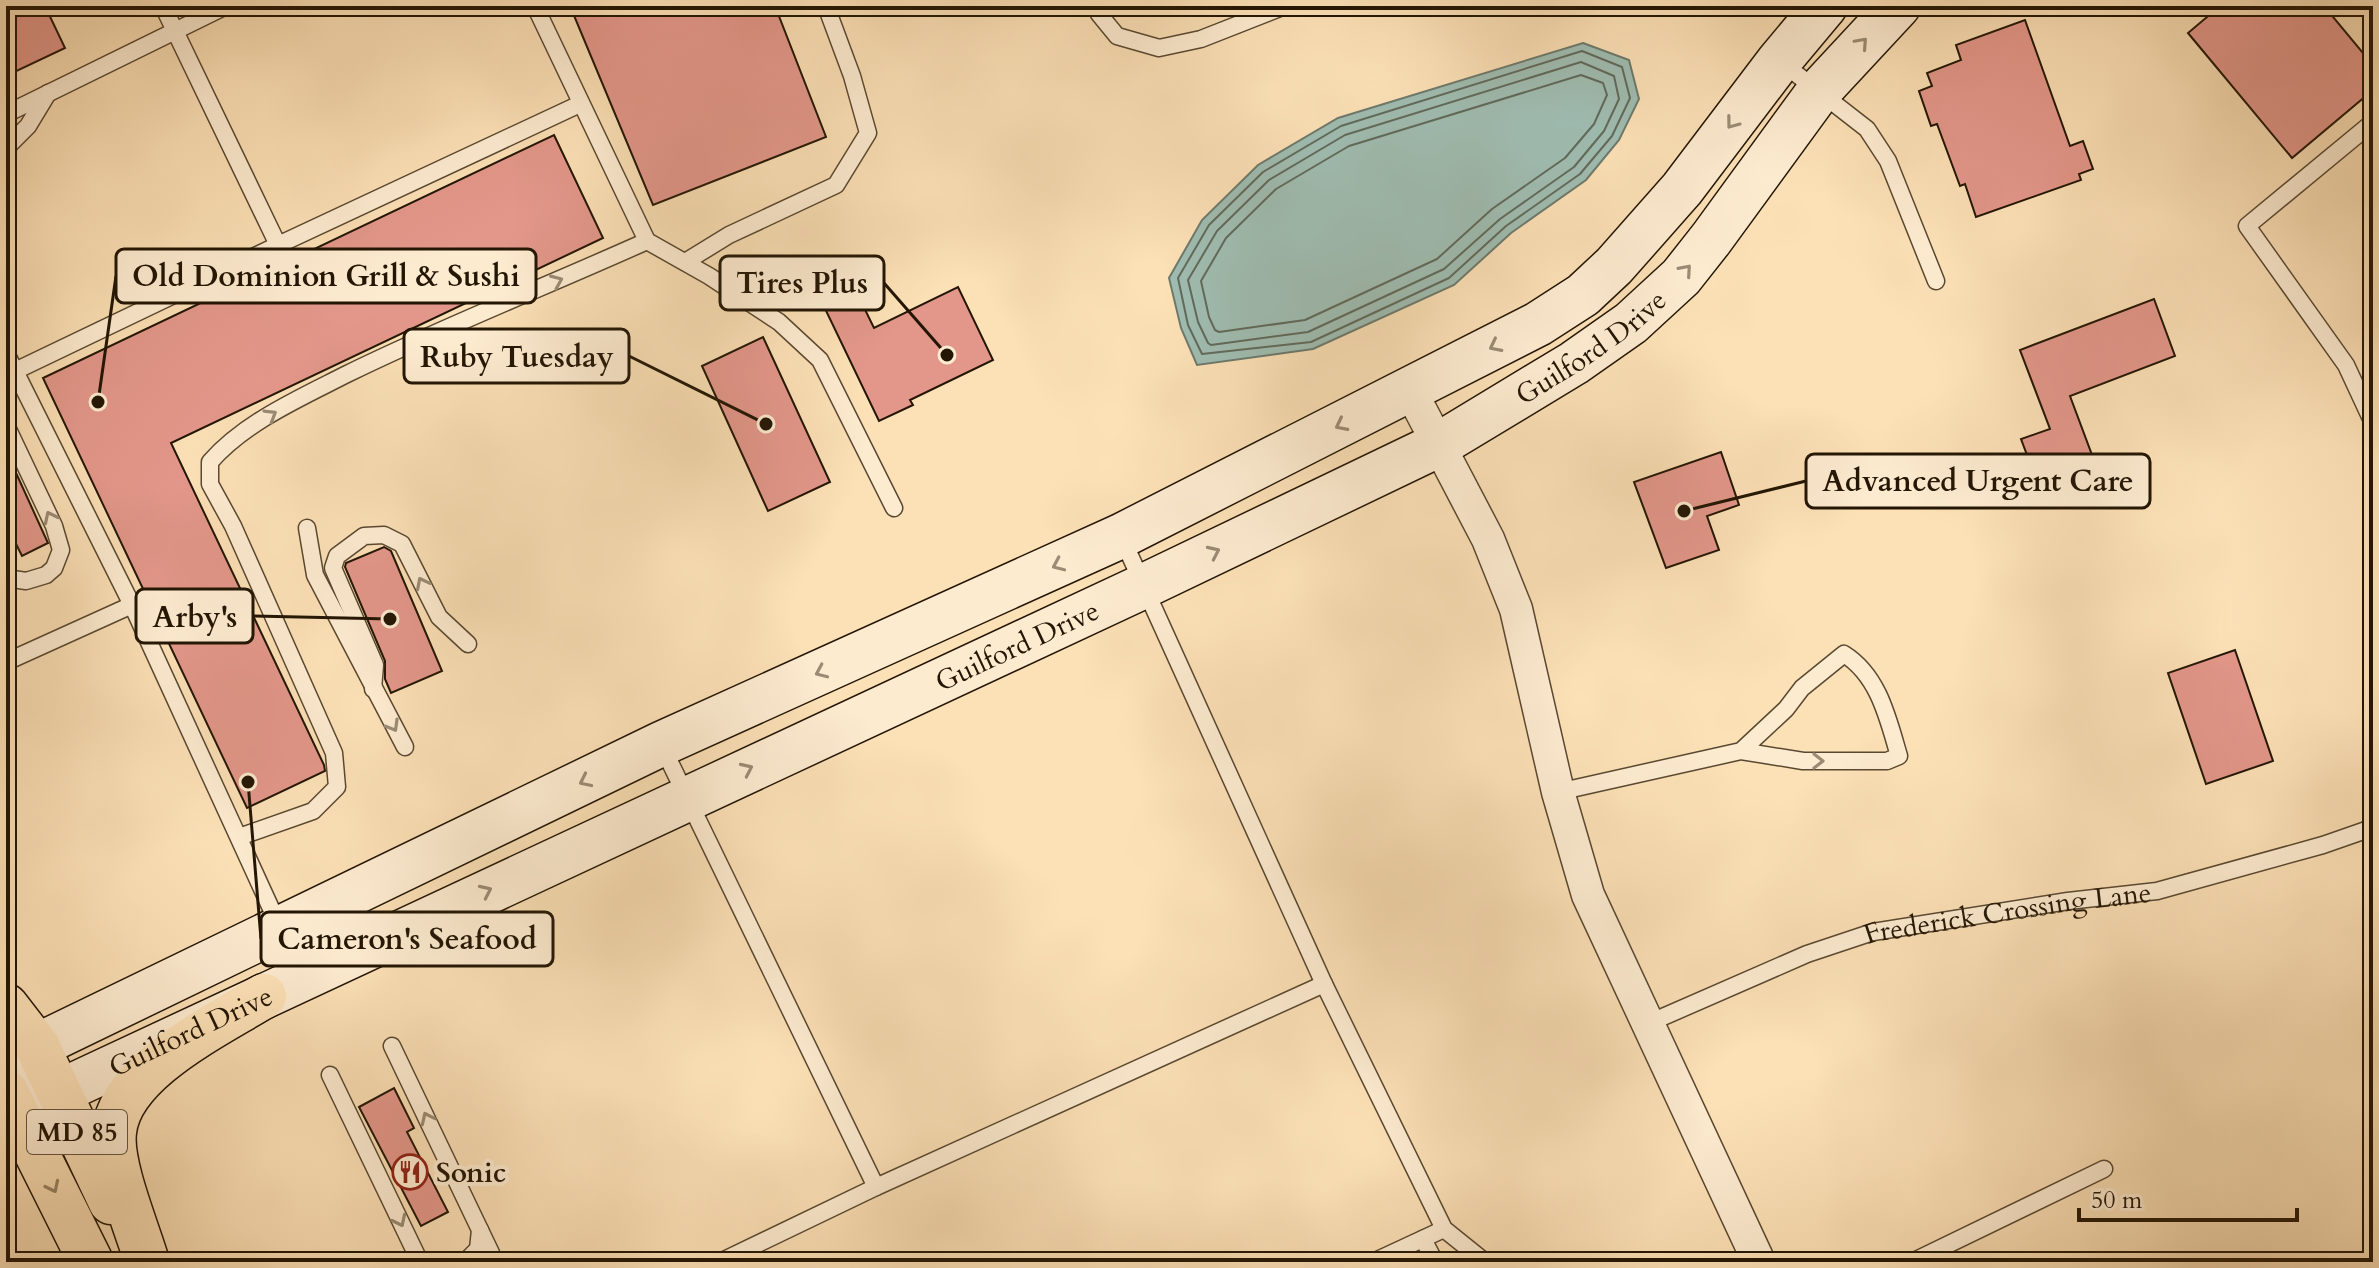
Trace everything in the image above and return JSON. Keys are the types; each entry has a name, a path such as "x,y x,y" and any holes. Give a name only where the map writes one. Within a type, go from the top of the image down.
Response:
{"main road":[{"name":"Guilford Drive","path":"6,1091 37,1046 661,744 1121,536 1538,324 1583,295 1614,266 1682,189 1825,6"},
{"name":"Guilford Drive","path":"6,1091 57,1093 1144,586 1440,444 1574,363 1631,323 1681,277 1819,91 1898,6"},
{"path":"147,1262 116,1161 114,1132 123,1102 139,1079 167,1057 264,996"},
{"name":"MD 85","path":"6,1006 37,1046 140,1262"},
{"name":"MD 85","path":"6,1091 91,1262"}],"street":[{"path":"1410,390 1488,539 1516,609 1558,792 1588,895 1759,1262"}],"lane":[{"path":"163,6 278,245"},
{"path":"6,114 226,6"},
{"path":"535,6 647,241 779,322 820,360 894,508"},
{"path":"685,262 729,235 836,185 868,133 852,76 826,6"},
{"path":"1098,6 1099,14 1117,36 1159,48 1201,39 1285,6"},
{"path":"1779,61 1867,129 1888,161 1936,281"},
{"path":"6,148 28,126 48,93"},
{"path":"6,395 15,371 580,104"},
{"path":"2373,122 2247,226 2346,365 2373,423"},
{"path":"239,837 313,811 337,787 334,753 233,526 210,484 210,462 227,443 321,387 406,345 647,241"},
{"path":"6,353 132,605 279,927"},
{"path":"6,425 57,533 61,550 54,568 46,575 26,581 6,578"},
{"path":"307,528 315,575 405,747"},
{"path":"373,689 375,665 333,568 337,556 364,536 384,535 402,544 439,617 468,644"},
{"path":"1121,536 1324,984 1444,1229 1485,1262"},
{"path":"6,662 132,605"},
{"path":"1558,792 1741,751 1803,761 1887,761 1899,756 1882,699 1855,661 1844,654 1802,688 1786,709 1741,751"},
{"path":"661,744 876,1187"},
{"name":"Frederick Crossing Lane","path":"1649,1023 1807,954 1873,932 2068,901 2157,891 2323,845 2373,824"},
{"path":"720,1262 876,1187 1324,984"},
{"path":"392,1046 491,1253 492,1262"},
{"path":"330,1075 420,1262"},
{"path":"1912,1262 2104,1169"},
{"path":"1373,1262 1444,1229"},
{"path":"465,1262 478,1249 480,1230"},
{"path":"1423,1239 1435,1262"}],"water":[{"path":"1583,43 1629,60 1639,99 1619,140 1586,180 1511,233 1454,285 1313,349 1197,365 1181,328 1169,278 1202,220 1258,165 1338,118"}],"building":[{"path":"6,6 45,6 65,48 6,76"},
{"path":"570,6 775,6 826,137 653,205"},
{"path":"2220,6 2324,6 2373,65 2373,90 2292,158 2188,33"},
{"path":"2025,20 2070,146 2083,141 2093,169 2079,174 2081,180 1976,217 1965,184 1960,186 1937,124 1931,126 1919,91 1932,86 1927,73 1961,60 1956,45"},
{"path":"554,135 603,238 171,443 324,765 325,771 247,808 43,378"},
{"path":"849,277 874,328 958,287 993,360 910,400 913,405 879,421 817,292"},
{"path":"2154,299 2175,356 2070,396 2101,479 2044,500 2021,439 2050,429 2020,350"},
{"path":"763,337 830,482 768,511 702,366"},
{"path":"6,451 48,543 22,556 6,524"},
{"path":"1721,452 1739,505 1707,516 1719,550 1666,568 1634,482"},
{"path":"384,547 391,551 442,671 391,693 385,679 385,661 345,567 346,563"},
{"path":"2235,650 2273,761 2206,784 2168,673"},
{"name":"Sonic","path":"394,1088 414,1128 407,1132 448,1212 421,1226 359,1107"}],"place":[{"name":"Tires Plus","path":"947,355"},
{"name":"Old Dominion Grill & Sushi","path":"98,402"},
{"name":"Ruby Tuesday","path":"766,424"},
{"name":"Advanced Urgent Care","path":"1684,511"},
{"name":"Arby's","path":"390,619"},
{"name":"Cameron's Seafood","path":"248,782"},
{"name":"Sonic","path":"410,1172"}]}
